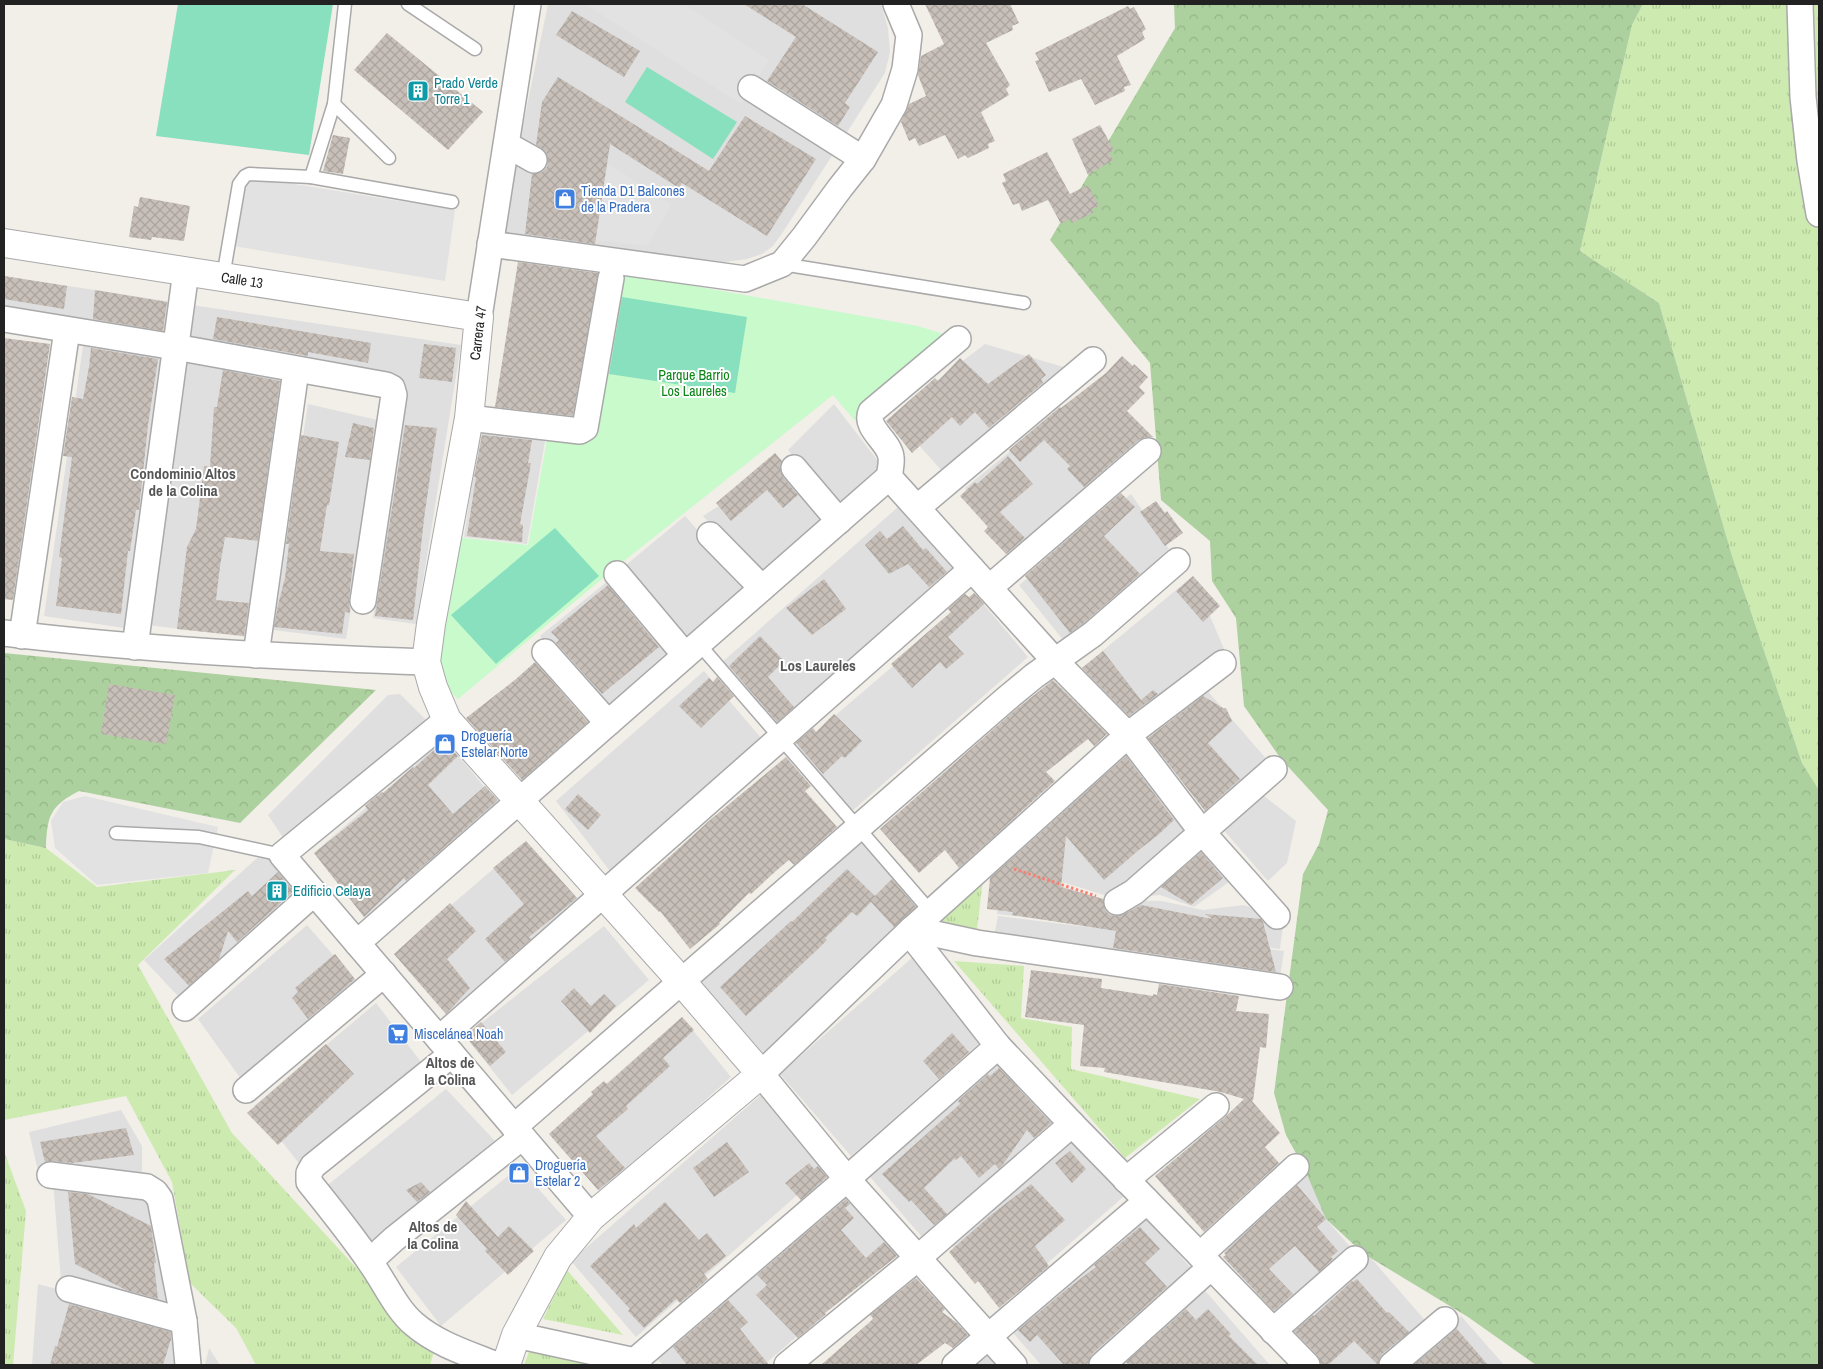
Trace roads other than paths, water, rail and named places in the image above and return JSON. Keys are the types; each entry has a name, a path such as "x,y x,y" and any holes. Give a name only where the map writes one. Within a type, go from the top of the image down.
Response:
{"street":[{"name":"Carrera 47","path":"426,662 469,418 490,244 528,4"},
{"path":"490,244 745,279 782,264 804,238 863,159 894,105 905,69 909,35 896,4"},
{"path":"1800,4 1803,97 1810,161 1819,214"},
{"path":"751,88 863,159"},
{"path":"507,145 534,160"},
{"name":"Calle 13","path":"4,242 480,317"},
{"path":"135,647 186,271"},
{"path":"469,418 580,431 585,428 612,278"},
{"path":"4,319 175,347 386,385 392,388 394,395 363,602"},
{"path":"67,330 13,635 135,647 256,655 426,662 433,687 447,720 682,982 847,1179 1014,1365"},
{"path":"357,943 889,477 892,458 888,447 870,424 869,417 871,412 958,339"},
{"path":"918,507 1093,360"},
{"path":"256,655 296,370"},
{"path":"989,588 1148,451"},
{"path":"794,468 839,521"},
{"path":"889,477 1055,661 1128,735 1202,832 1277,916"},
{"path":"710,535 762,588"},
{"path":"370,1261 518,1132 682,982 858,827 1005,700 1093,634 1177,561"},
{"path":"497,1365 427,1334 413,1323 403,1312 370,1261 309,1182 309,1173 313,1166 446,1047 604,895 972,569"},
{"path":"617,574 692,649"},
{"path":"545,652 608,723"},
{"path":"506,1365 516,1335 558,1257 591,1217 761,1074 931,912 1128,735 1223,663"},
{"path":"447,720 282,856 591,1217"},
{"path":"1117,902 1134,892 1274,769"},
{"path":"185,1008 314,893"},
{"path":"911,931 977,943 1280,987"},
{"path":"911,931 998,1046 1307,1365"},
{"path":"246,1090 384,974"},
{"path":"516,1335 635,1364 998,1046"},
{"path":"1126,1180 1216,1106"},
{"path":"788,1365 918,1257 1072,1124"},
{"path":"1102,1365 1206,1261 1296,1167"},
{"path":"50,1175 147,1187 155,1192 160,1199 184,1321 188,1365"},
{"path":"956,1365 1147,1201"},
{"path":"1273,1331 1355,1259"},
{"path":"69,1289 184,1321"},
{"path":"1392,1365 1445,1320"}],"lane":[{"path":"311,177 334,104 345,4"},
{"path":"408,4 475,50"},
{"path":"334,104 389,158"},
{"path":"223,277 238,189 244,176 254,173 311,177 452,202"},
{"path":"782,264 1024,303"},
{"path":"692,649 780,738 931,912"},
{"path":"116,833 199,837 282,856"}],"place":[{"name":"Prado Verde Torre 1","path":"418,91"},
{"name":"Tienda D1 Balcones de la Pradera","path":"565,199"},
{"name":"Droguería Estelar Norte","path":"445,744"},
{"name":"Edificio Celaya","path":"277,891"},
{"name":"Miscelánea Noah","path":"398,1034"},
{"name":"Droguería Estelar 2","path":"519,1173"}],"district":[{"name":"Condominio Altos de la Colina","path":"183,482"},
{"name":"Los Laureles","path":"818,665"},
{"name":"Altos de la Colina","path":"450,1070"},
{"name":"Altos de la Colina","path":"433,1234"}],"park label":[{"name":"Parque Barrio Los Laureles","path":"694,384"}]}
